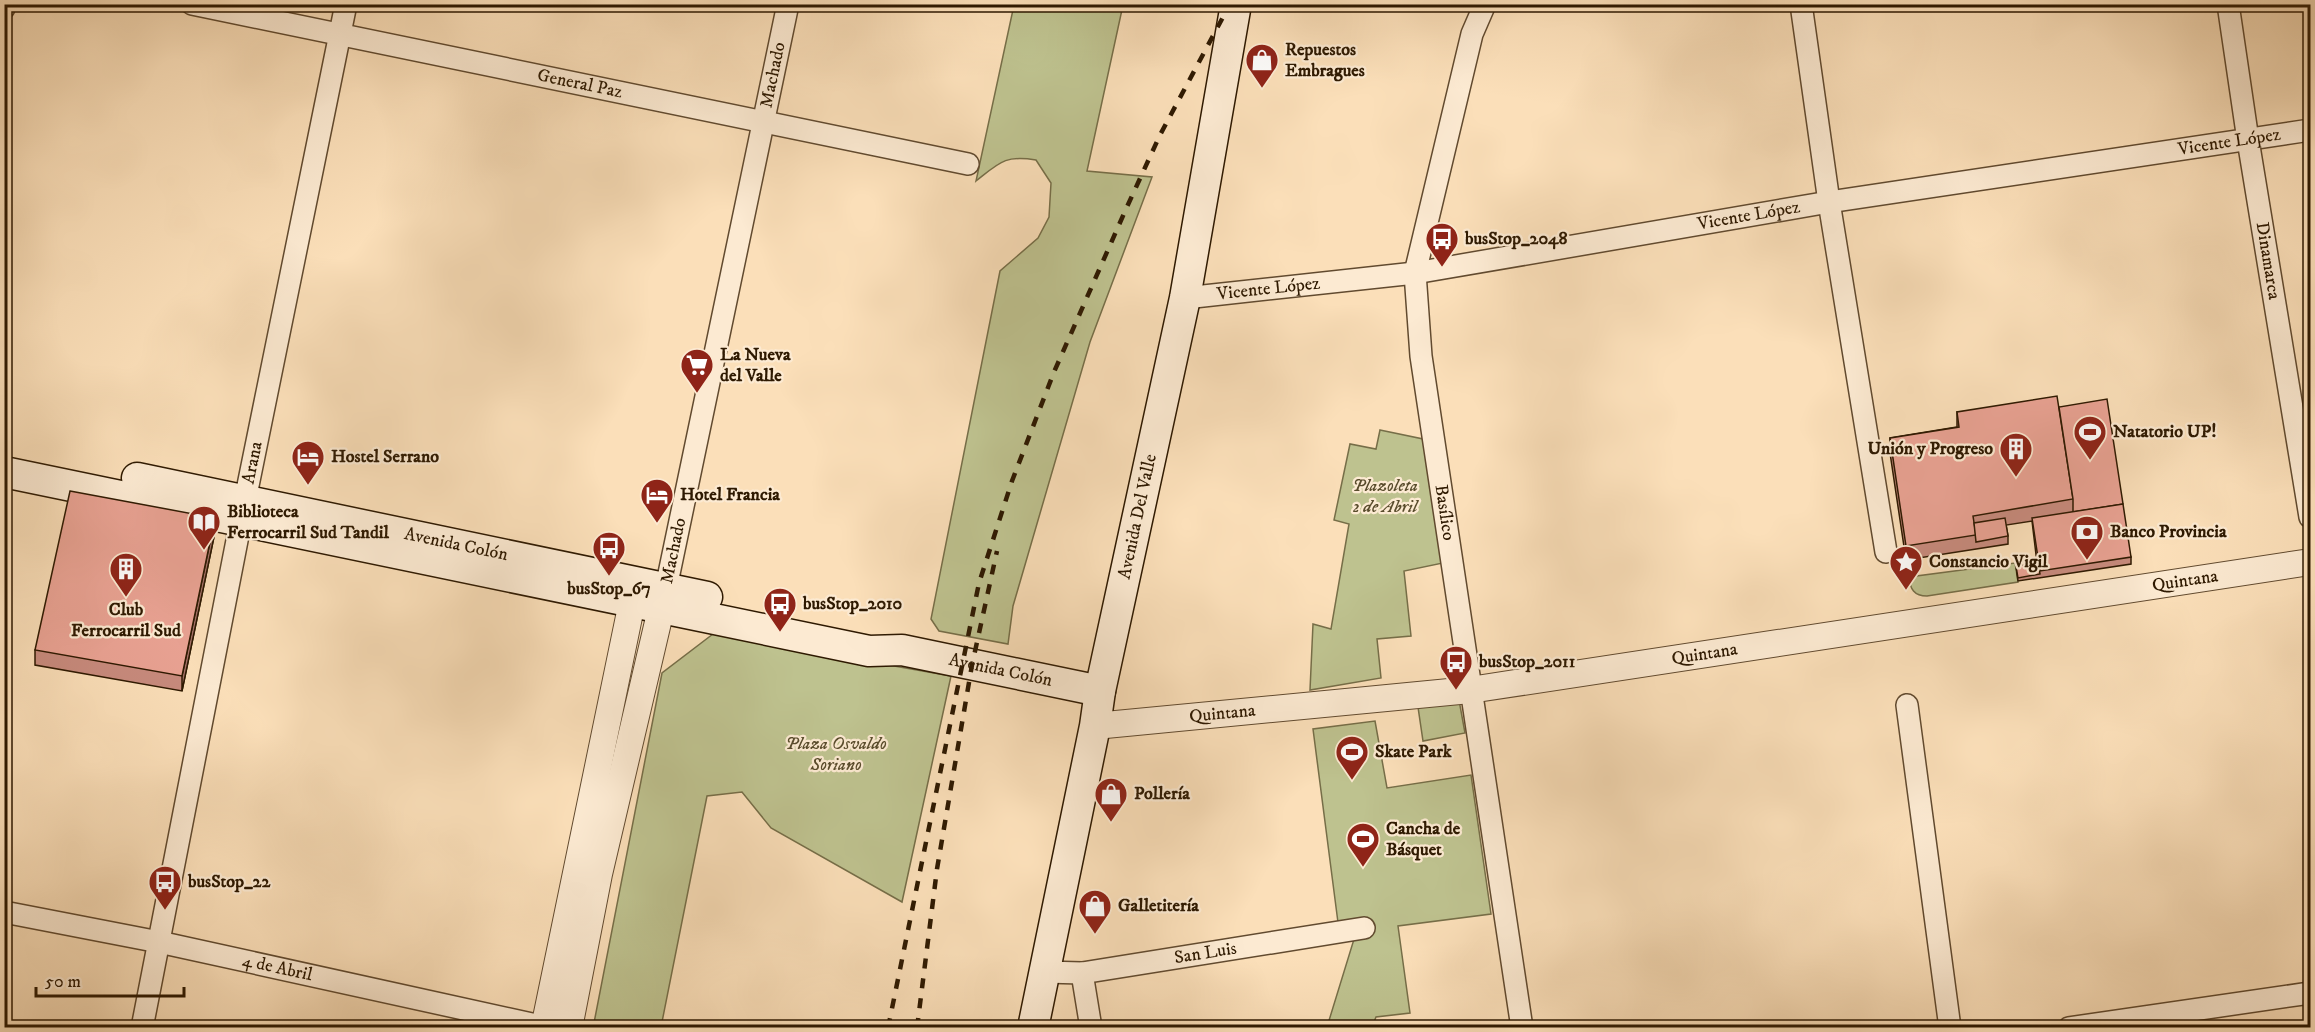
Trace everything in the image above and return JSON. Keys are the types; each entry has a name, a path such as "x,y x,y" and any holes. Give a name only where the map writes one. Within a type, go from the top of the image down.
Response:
{"main road":[{"name":"Avenida Del Valle","path":"1034,1028 1101,691 1185,298 1236,4"},
{"name":"Avenida Colón","path":"4,451 243,510 634,592 869,651 902,650 1101,691"},
{"name":"Avenida Colón","path":"4,472 243,510"}],"street":[{"name":"General Paz","path":"192,4 968,164"},
{"name":"Arana","path":"142,1028 243,510 346,4"},
{"name":"Machado","path":"552,1027 599,874 664,599 788,4"},
{"name":"Basílico","path":"1485,4 1472,34 1415,273 1421,356 1522,1028"},
{"path":"1801,4 1829,202 1886,552"},
{"name":"Dinamarca","path":"2228,4 2247,140 2310,517"},
{"name":"Vicente López","path":"1185,298 1415,273 1829,202 2310,130"},
{"name":"Quintana","path":"1095,726 1470,690 2310,562"},
{"path":"552,1027 634,592"},
{"path":"1907,705 1950,1028"},
{"name":"4 de Abril","path":"4,912 159,942 552,1027"},
{"name":"San Luis","path":"1045,972 1082,974 1364,928"},
{"path":"1082,974 1091,1028"},
{"path":"2069,1028 2310,993"}],"green space":[{"path":"1014,5 1123,5 1087,171 1152,177 1090,342 1013,606 1008,644 939,631 931,619 1000,271 1038,238 1049,217 1051,183 1036,160 1010,159 991,169 976,181"},
{"name":"Plazoleta 2 de Abril","path":"1380,430 1423,439 1443,563 1404,571 1411,636 1377,639 1381,678 1310,690 1313,624 1331,629 1349,524 1334,520 1350,444 1376,449"},
{"path":"2015,563 2018,582 1927,596 1916,593 1909,577"},
{"name":"Plaza Osvaldo Soriano","path":"713,634 951,676 902,902 771,828 742,792 707,796 661,1027 593,1028 662,673"},
{"path":"1459,700 1465,733 1423,741 1418,707"},
{"path":"1375,721 1387,788 1471,775 1491,914 1398,926 1410,1013 1376,1017 1372,1027 1327,1027 1355,936 1340,938 1313,729"}],"building":[{"path":"2057,396 2073,499 1973,516 1976,535 1906,546 1890,438 1959,427 1957,412"},
{"name":"Natatorio UP!","path":"2107,399 2123,504 2073,512 2059,407"},
{"name":"Club Ferrocarril Sud","path":"70,491 215,518 182,676 35,650"},
{"path":"2123,504 2131,557 2040,571 2032,518"},
{"path":"2005,518 2008,536 1976,542 1974,523"},
{"path":"2038,563 2040,574 2018,578 2016,566"}],"railway":[{"path":"888,1028 979,583 1012,481 1054,372 1126,209 1160,135 1230,4"},
{"path":"917,1028 937,869 972,665 997,551"}],"place":[{"name":"Repuestos Embragues","path":"1262,89"},
{"name":"busStop_2048","path":"1442,268"},
{"name":"La Nueva del Valle","path":"697,394"},
{"name":"Natatorio UP!","path":"2090,461"},
{"name":"Unión y Progreso","path":"2016,478"},
{"name":"Hostel Serrano","path":"308,486"},
{"name":"Hotel Francia","path":"657,524"},
{"name":"Biblioteca Ferrocarril Sud Tandil","path":"204,551"},
{"name":"Banco Provincia","path":"2087,561"},
{"name":"busStop_67","path":"609,577"},
{"name":"Constancio Vigil","path":"1906,591"},
{"name":"Club Ferrocarril Sud","path":"126,598"},
{"name":"busStop_2010","path":"780,633"},
{"name":"busStop_2011","path":"1456,691"},
{"name":"Skate Park","path":"1352,781"},
{"name":"Pollería","path":"1111,823"},
{"name":"Cancha de Básquet","path":"1363,868"},
{"name":"busStop_22","path":"165,911"},
{"name":"Galletitería","path":"1095,935"}]}
